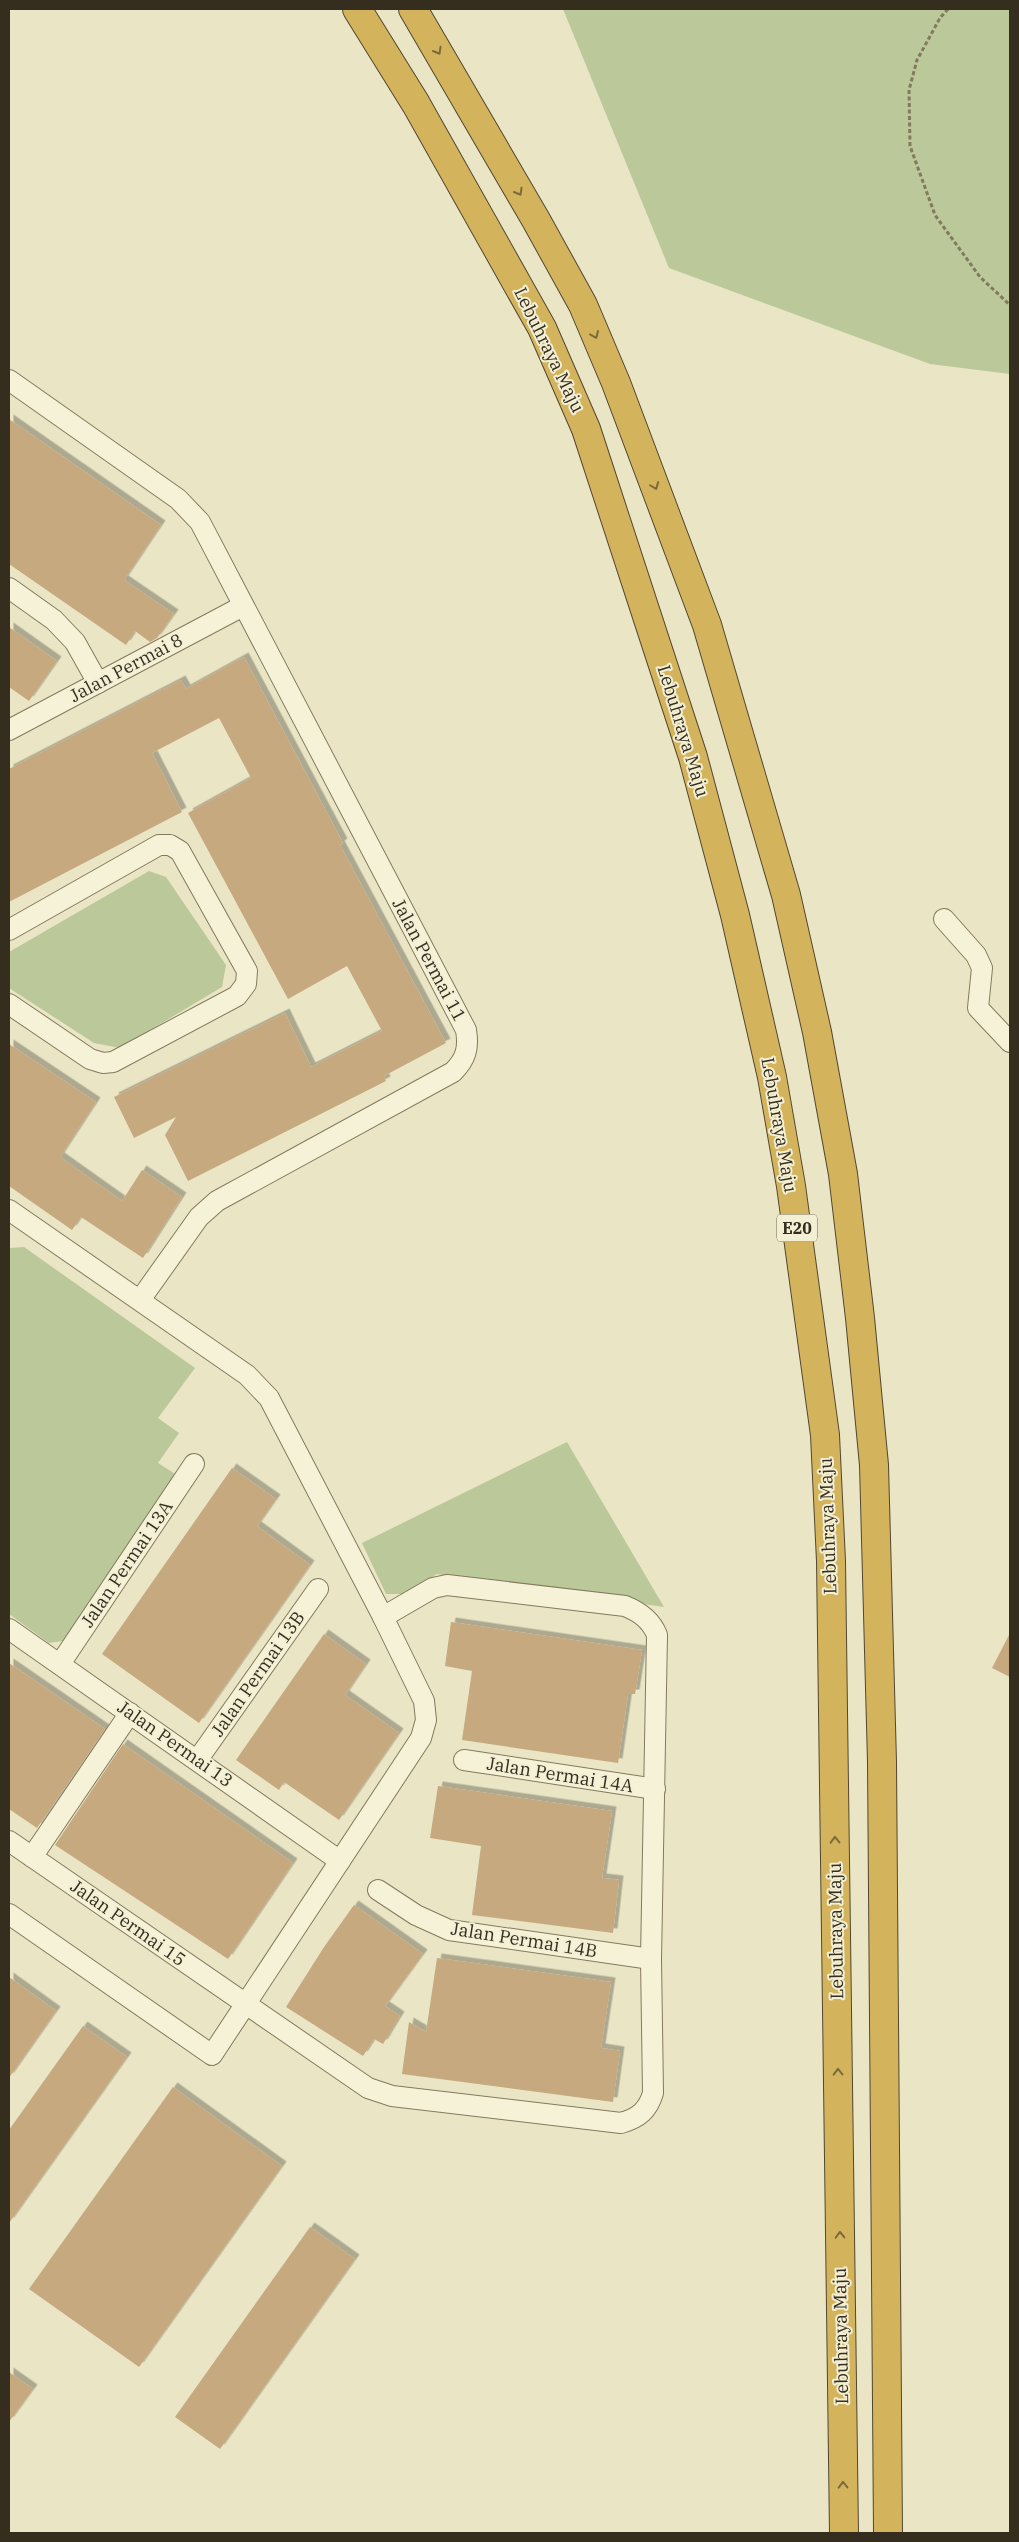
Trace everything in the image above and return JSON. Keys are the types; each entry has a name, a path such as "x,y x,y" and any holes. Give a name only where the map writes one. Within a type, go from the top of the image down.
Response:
{"highway":[{"name":"Lebuhraya Maju","path":"356,9 416,104 542,328 586,429 693,757 735,915 772,1077 806,1284 825,1434 827,1473 831,1561 844,2533"},
{"path":"414,9 583,305 616,383 708,625 786,895 817,1032 843,1174 860,1318 874,1465 882,1762 888,2533"}],"street":[{"name":"Jalan Permai 11","path":"9,380 178,499 200,522 466,1030 468,1041 466,1054 453,1072 217,1201 199,1217 140,1300"},
{"path":"9,588 54,620 75,642 98,683"},
{"name":"Jalan Permai 8","path":"9,730 243,606"},
{"path":"9,930 159,845 170,845 180,851 247,971 246,984 238,996 113,1062 103,1063 90,1059 9,1004"},
{"path":"944,919 976,955 982,968 978,1008 1010,1042"},
{"path":"9,1914 212,2055 422,1738 426,1720 424,1701 383,1616 269,1398 247,1375 10,1212"},
{"name":"Jalan Permai 13A","path":"60,1664 194,1464"},
{"name":"Jalan Permai 15","path":"9,1841 368,2088 392,2096 622,2123 633,2120 642,2114 650,2104 653,2093 651,1959 658,1636 654,1626 637,1610 625,1606 447,1584 433,1588 383,1616"},
{"name":"Jalan Permai 13B","path":"198,1759 318,1590"},
{"name":"Jalan Permai 13","path":"9,1629 198,1759 340,1860"},
{"path":"32,1857 130,1713"},
{"name":"Jalan Permai 14A","path":"464,1760 655,1789"},
{"name":"Jalan Permai 14B","path":"378,1890 416,1914 449,1930 651,1959"}],"path":[{"path":"948,9 940,18 917,60 909,90 910,146 935,215 980,277 1010,305"}],"green space":[{"path":"563,9 1010,9 1010,374 930,364 669,268"},
{"path":"149,871 166,877 226,965 222,987 120,1048 94,1043 9,988 9,952"},
{"path":"24,1247 195,1368 158,1418 179,1433 158,1463 180,1477 63,1641 49,1643 9,1614 9,1248"},
{"path":"567,1442 664,1607 437,1574 405,1594 386,1594 362,1543"}],"building":[{"path":"9,419 161,525 124,580 174,614 157,638 150,642 135,631 126,645 9,564"},
{"path":"9,627 57,661 29,701 9,687"},
{"path":"244,657 343,843 340,845 446,1043 384,1076 386,1081 188,1181 165,1135 176,1117 134,1138 114,1097 285,1013 311,1067 382,1031 347,966 288,999 188,813 251,778 219,718 152,753 182,812 9,902 9,769 181,680 186,689"},
{"path":"9,1044 96,1102 60,1157 122,1201 142,1170 182,1197 143,1258 81,1217 72,1230 9,1186"},
{"path":"232,1468 276,1499 257,1526 310,1565 199,1723 102,1654"},
{"path":"451,1622 642,1650 635,1694 628,1694 618,1763 462,1740 472,1671 445,1666"},
{"path":"1010,1633 1010,1677 992,1668"},
{"path":"324,1634 366,1664 345,1695 399,1733 339,1820 284,1782 279,1790 236,1760"},
{"path":"9,1663 105,1729 37,1828 9,1809"},
{"path":"123,1744 293,1863 228,1959 55,1845"},
{"path":"438,1786 612,1811 602,1878 619,1880 613,1933 472,1915 481,1846 430,1838"},
{"path":"354,1905 423,1954 385,2006 400,2016 383,2044 374,2039 363,2056 286,2007 324,1947"},
{"path":"437,1958 611,1982 601,2048 620,2051 613,2102 402,2074 409,2022 426,2032"},
{"path":"9,1977 56,2011 9,2078"},
{"path":"83,2026 127,2057 9,2223 9,2130"},
{"path":"173,2087 282,2166 139,2367 29,2289"},
{"path":"310,2227 355,2259 220,2449 175,2417"},
{"path":"9,2372 33,2389 9,2422"}]}
